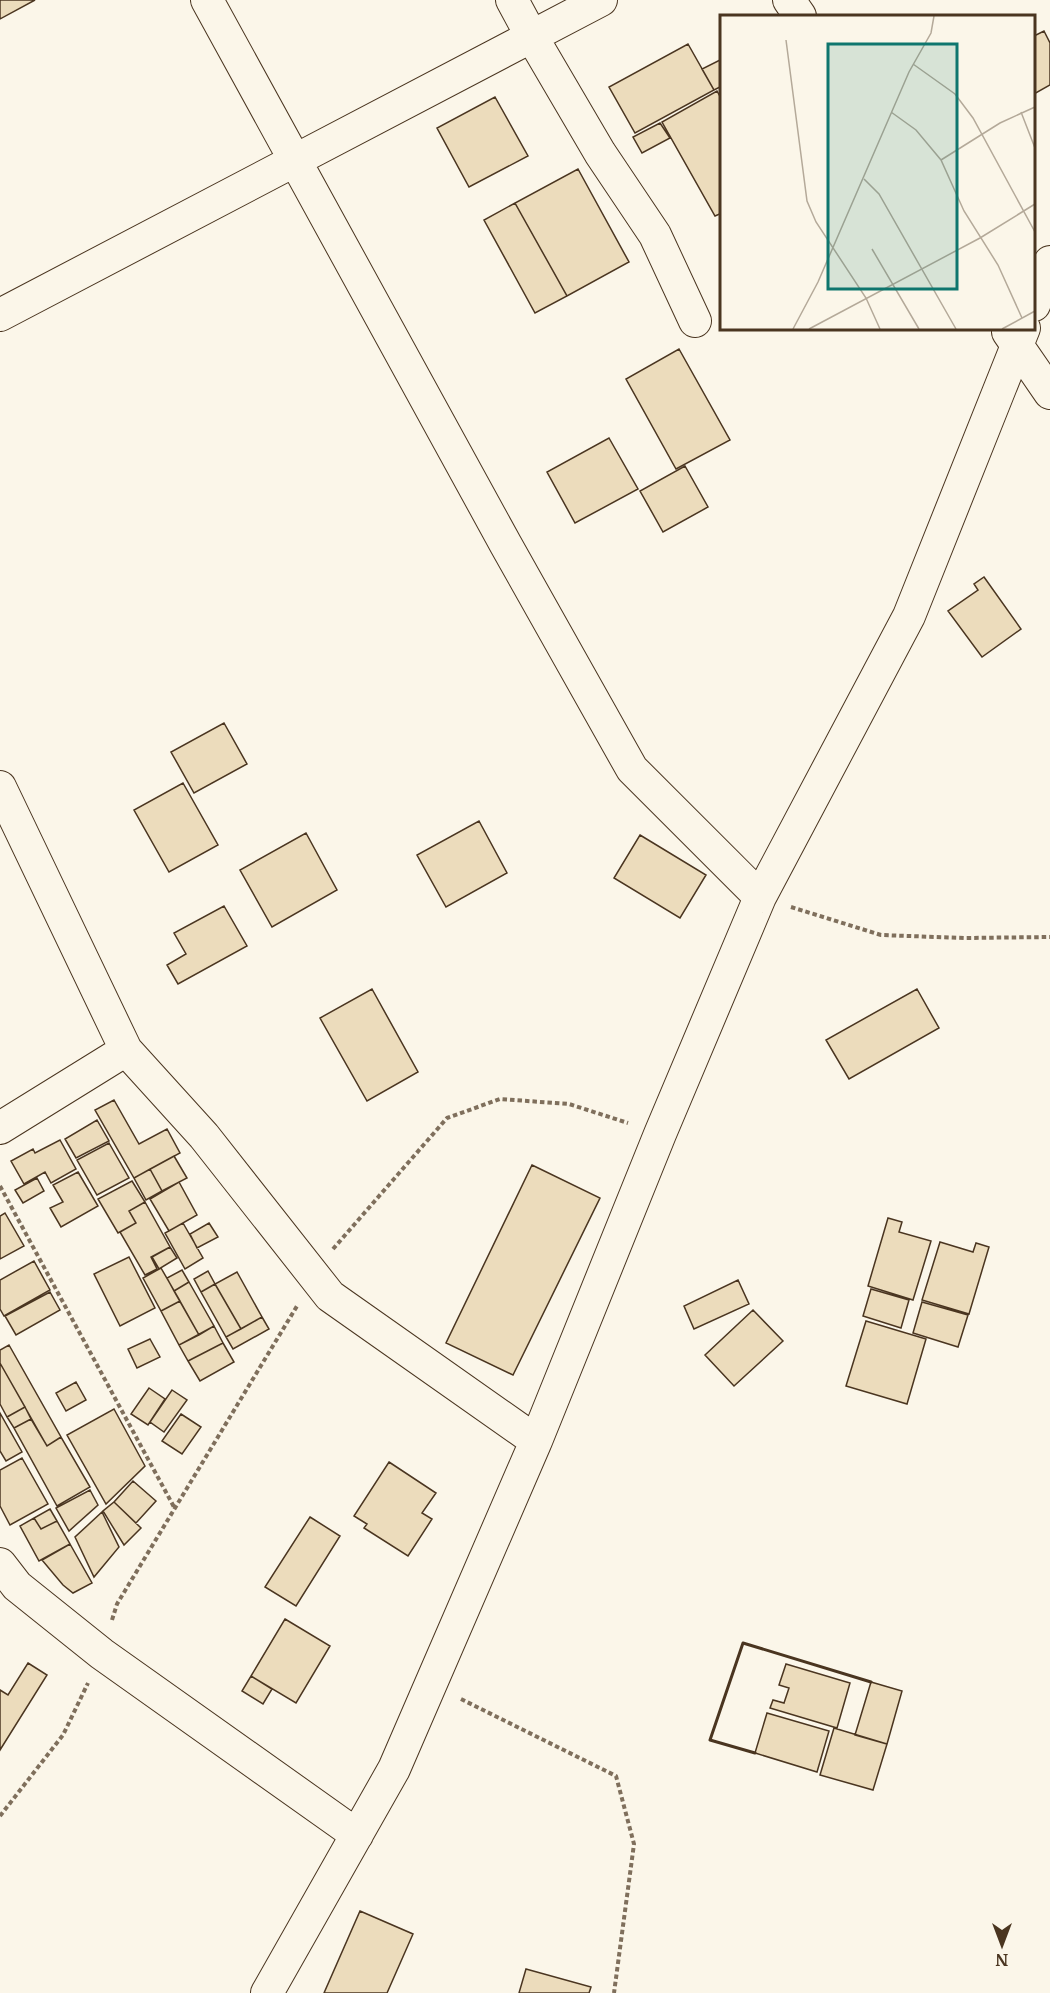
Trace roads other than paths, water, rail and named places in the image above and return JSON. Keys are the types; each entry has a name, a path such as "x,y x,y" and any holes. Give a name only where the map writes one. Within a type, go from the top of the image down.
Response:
{"street":[{"path":"207,0 506,545 632,769 760,897"},
{"path":"512,0 600,153 655,235 695,321"},
{"path":"0,315 601,0"},
{"path":"789,0 799,15"},
{"path":"1035,302 1050,262"},
{"path":"267,1993 394,1769 536,1441 660,1134 760,897 909,616 1016,334"},
{"path":"1016,334 1050,393"},
{"path":"0,787 126,1050 204,1136 330,1296 536,1441"},
{"path":"0,1128 126,1050"},
{"path":"0,1564 17,1586 102,1654 357,1834"}]}
